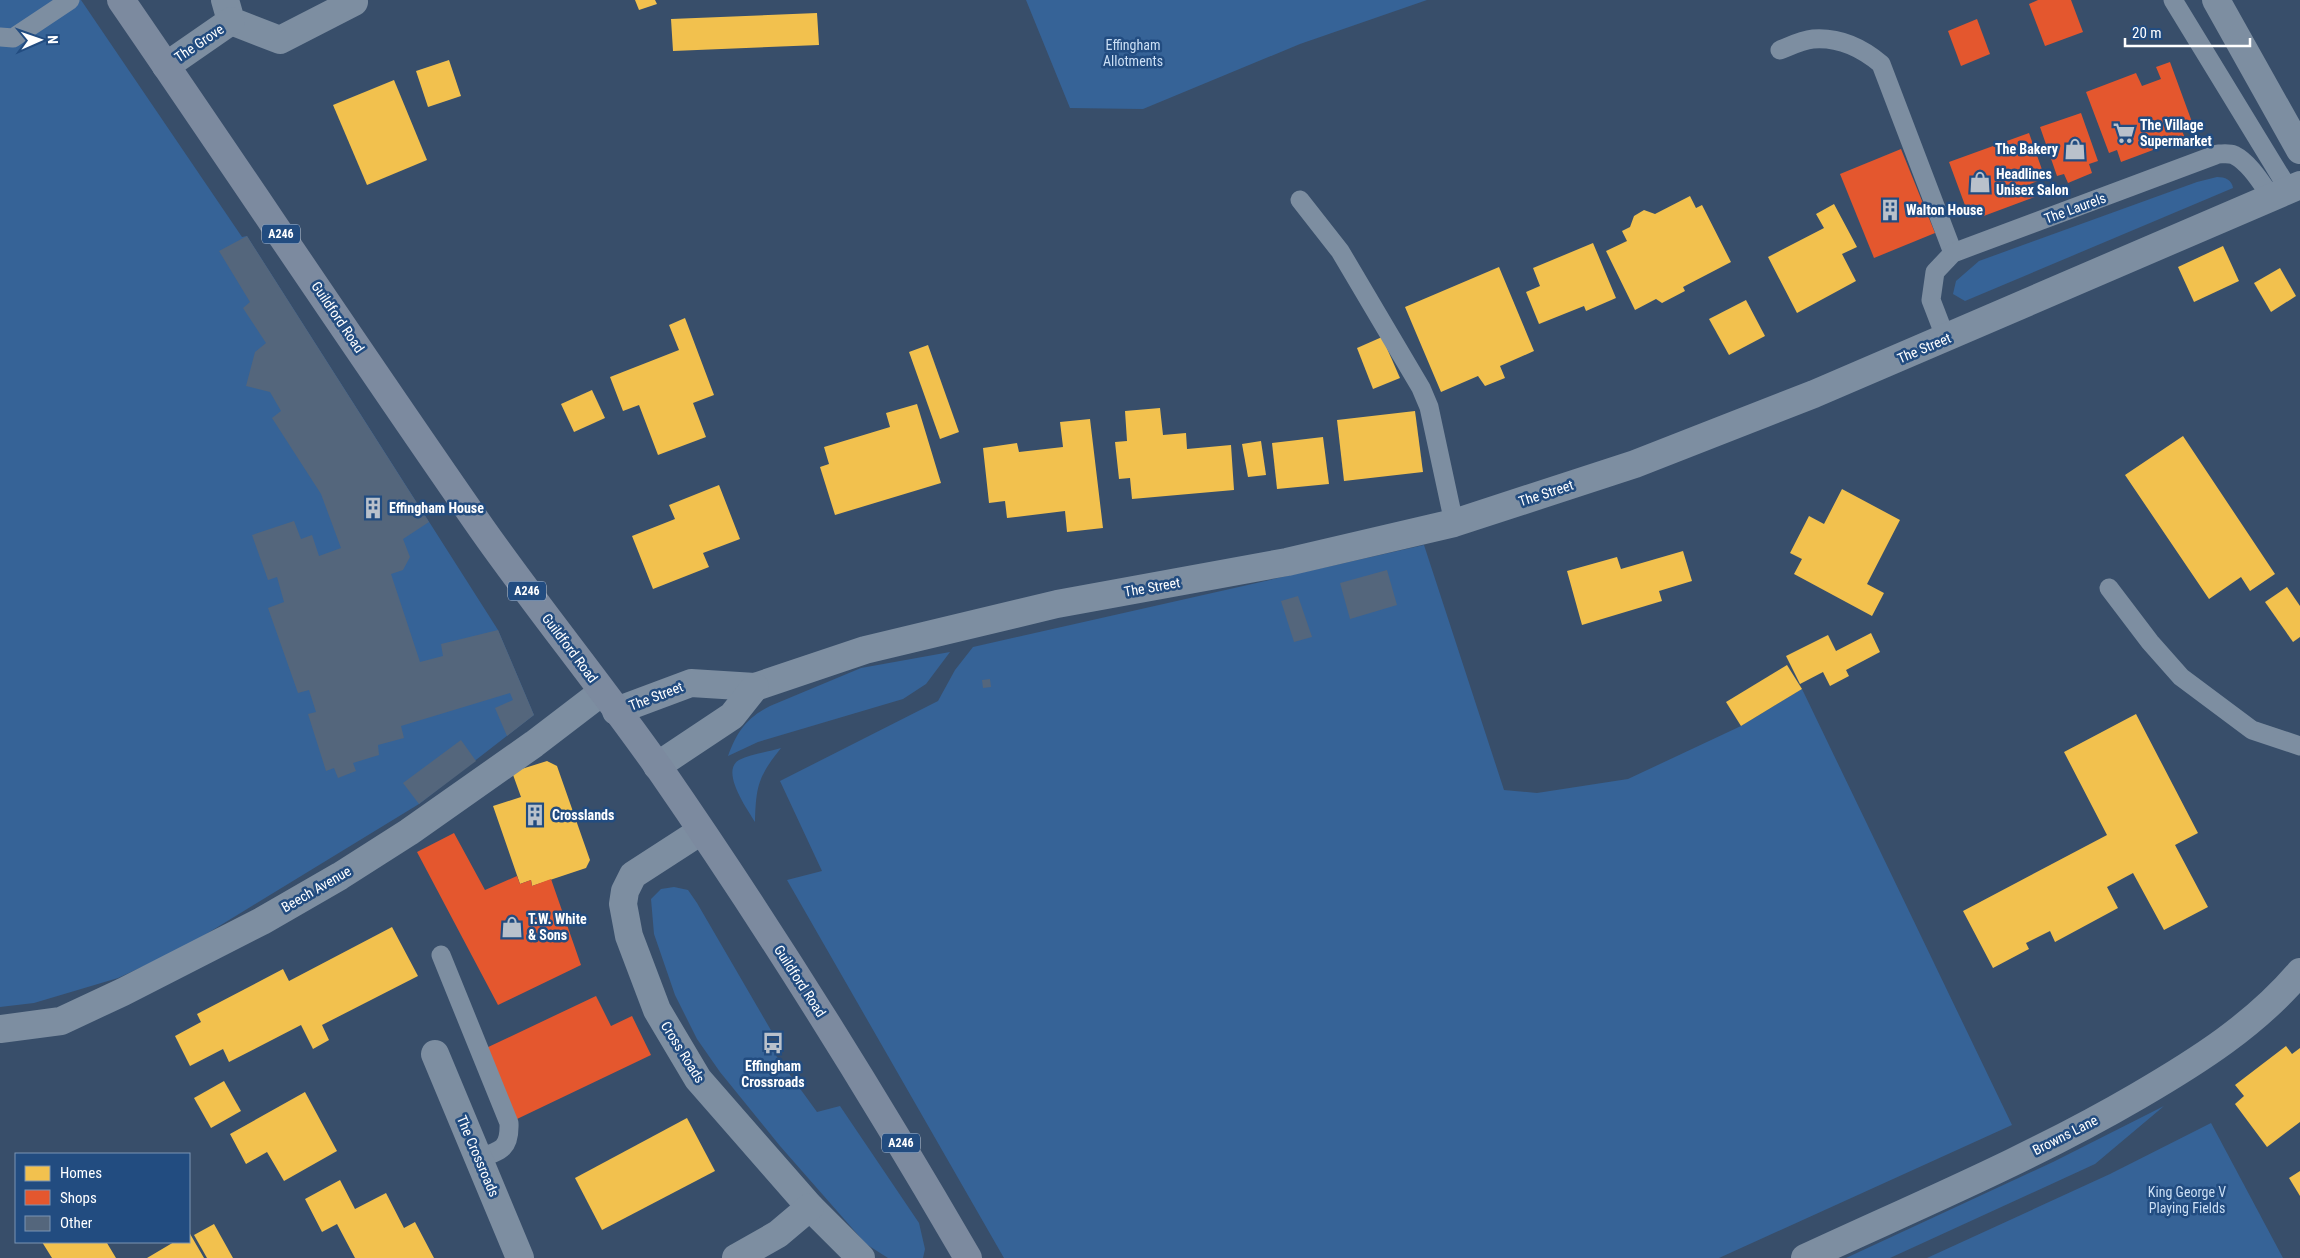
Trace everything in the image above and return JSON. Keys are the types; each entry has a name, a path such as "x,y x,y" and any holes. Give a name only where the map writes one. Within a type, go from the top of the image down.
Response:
{"main road":[{"name":"Guildford Road","path":"121,0 481,528 658,766 831,1029 914,1164 968,1258"}],"street":[{"path":"2216,0 2300,150"},
{"name":"The Grove","path":"166,66 228,10 280,40 354,2"},
{"name":"The Street","path":"609,701 691,683 755,687 864,650 1048,606 1287,562 1454,523 1636,464 1814,394 1946,339 2287,191"},
{"path":"658,766 732,716 755,687"},
{"name":"Beech Avenue","path":"0,1029 61,1021 124,992 270,916 340,876 417,826 534,744 609,701"},
{"name":"Cross Roads","path":"701,831 633,875 625,891 623,904 629,936 657,1010 698,1079 810,1207 861,1258"},
{"name":"Browns Lane","path":"1805,1258 2032,1153 2108,1114 2175,1074 2249,1024 2284,991 2300,972"},
{"name":"The Crossroads","path":"435,1054 520,1258"},
{"path":"736,1258 778,1234 810,1207"}],"lane":[{"path":"0,37 13,38 70,0"},
{"path":"2173,0 2287,191"},
{"path":"1780,50 1812,39 1838,40 1864,50 1881,64 1953,253"},
{"name":"The Laurels","path":"1946,339 1931,300 1935,272 1953,253 2218,154 2232,154 2252,170 2287,191"},
{"path":"1300,200 1340,251 1421,388 1429,407 1454,523"},
{"path":"2109,588 2150,642 2180,677 2252,730 2300,746"},
{"path":"441,955 509,1123 510,1135 500,1152 478,1158"}],"green space":[{"path":"0,0 81,0 242,237 247,236 498,630 534,715 419,804 185,947 118,978 34,1003 0,1007"},
{"name":"Effingham Allotments","path":"1026,0 1427,0 1300,44 1143,109 1070,108"},
{"path":"2217,177 2228,180 2233,188 1965,301 1953,294 1956,281 1979,261 2197,182"},
{"path":"1424,545 1504,790 1537,793 1628,779 1741,726 1802,689 2012,1125 1719,1258 1004,1258 787,880 822,871 780,781 938,701 955,670 973,647"},
{"path":"950,652 926,684 903,699 758,742 728,756 743,726 770,706 861,668"},
{"path":"781,748 767,767 760,782 756,799 755,822 737,790 732,772 734,765 744,758"},
{"path":"674,887 688,890 697,903 772,1032 764,1039 817,1112 840,1106 919,1223 925,1249 923,1258 888,1258 866,1244 780,1146 720,1072 697,1039 675,995 654,934 651,899 661,889"},
{"path":"2164,1106 2095,1164 1890,1258 1846,1258 2053,1162"},
{"name":"King George V Playing Fields","path":"2211,1123 2283,1258 1927,1258 2110,1174"}],"building: Homes":[{"path":"635,0 655,0 657,4 639,10"},
{"path":"817,13 819,45 673,51 671,19"},
{"path":"449,60 461,96 428,107 416,71"},
{"path":"394,80 427,160 367,185 333,105"},
{"path":"1690,196 1696,208 1702,205 1731,262 1683,287 1685,291 1662,303 1656,299 1635,310 1606,251 1627,241 1622,231 1630,227 1634,216 1644,210 1655,214"},
{"path":"1834,204 1857,247 1842,254 1856,281 1797,313 1768,257 1824,228 1816,214"},
{"path":"1593,243 1616,298 1586,311 1584,306 1539,324 1526,292 1540,286 1533,268"},
{"path":"2223,246 2239,281 2194,302 2178,267"},
{"path":"1499,267 1534,351 1500,366 1505,378 1485,386 1478,376 1441,392 1405,307"},
{"path":"2280,268 2296,296 2271,312 2254,283"},
{"path":"1746,300 1765,336 1729,355 1709,319"},
{"path":"685,318 714,395 693,403 706,437 658,455 639,405 623,411 610,377 679,350 669,325"},
{"path":"1382,337 1400,378 1373,389 1357,348"},
{"path":"928,345 959,432 940,439 909,352"},
{"path":"592,390 605,418 574,432 561,404"},
{"path":"917,404 941,483 835,515 820,467 829,464 824,447 890,427 886,413"},
{"path":"1160,408 1163,435 1186,433 1187,449 1231,445 1234,490 1132,499 1130,478 1119,479 1115,442 1127,441 1125,411"},
{"path":"1415,411 1423,472 1344,481 1337,420"},
{"path":"1090,419 1103,528 1067,532 1065,511 1007,518 1005,501 989,503 983,448 1017,443 1019,452 1063,447 1060,422"},
{"path":"2183,436 2275,574 2250,591 2241,577 2209,599 2125,475"},
{"path":"1323,437 1329,484 1277,489 1272,443"},
{"path":"1261,441 1266,475 1248,477 1242,444"},
{"path":"719,485 740,539 703,553 709,567 653,589 632,536 675,519 669,505"},
{"path":"1842,489 1900,520 1867,584 1884,593 1872,616 1794,574 1802,559 1790,553 1809,516 1824,524"},
{"path":"1683,551 1692,581 1659,591 1662,601 1582,625 1567,571 1617,557 1621,569"},
{"path":"2287,587 2300,606 2300,637 2293,642 2265,602"},
{"path":"1871,633 1880,652 1846,670 1849,676 1830,686 1823,672 1800,684 1786,656 1828,635 1836,651"},
{"path":"1787,665 1802,689 1741,726 1726,702"},
{"path":"2136,714 2198,833 2175,845 2208,907 2164,930 2133,873 2107,887 2118,908 2055,942 2050,931 2026,943 2029,949 1993,968 1963,911 2107,835 2064,752"},
{"name":"Crosslands","path":"547,761 557,766 590,860 586,868 532,886 531,880 520,884 493,806 521,797 512,772"},
{"path":"392,927 418,976 322,1025 329,1040 313,1049 301,1025 229,1062 223,1049 190,1066 175,1036 201,1022 197,1014 283,969 289,981"},
{"path":"2286,1046 2292,1054 2300,1048 2300,1122 2267,1147 2235,1104 2244,1096 2235,1085"},
{"path":"224,1081 241,1111 211,1128 194,1098"},
{"path":"305,1092 337,1151 284,1181 267,1152 246,1164 230,1134"},
{"path":"687,1118 715,1171 602,1230 575,1178"},
{"path":"2300,1171 2300,1196 2289,1178"},
{"path":"340,1180 355,1209 386,1193 404,1228 415,1222 434,1258 355,1258 337,1224 322,1232 305,1199"},
{"path":"214,1224 233,1258 207,1258 194,1235"},
{"path":"190,1234 204,1258 147,1258 172,1243 190,1243"},
{"path":"43,1243 107,1243 116,1258 52,1258"}],"building: Shops":[{"path":"2038,0 2071,0 2083,32 2045,46 2029,4"},
{"path":"1977,19 1990,54 1961,66 1948,31"},
{"path":"2170,62 2192,122 2180,126 2185,138 2121,162 2117,150 2109,153 2086,92 2136,73 2142,86 2161,79 2156,67"},
{"path":"2081,113 2098,161 2089,164 2092,173 2068,183 2064,174 2057,176 2040,127"},
{"path":"2029,133 2045,178 2030,184 2035,197 1981,217 1977,205 1966,208 1949,162"},
{"name":"Walton House","path":"1901,149 1935,233 1874,258 1840,174"},
{"name":"T.W. White & Sons","path":"454,833 485,890 517,876 520,884 531,880 532,886 551,879 581,965 498,1005 417,852"},
{"path":"596,996 611,1026 632,1016 651,1055 517,1119 484,1049"}],"building: Other":[{"name":"Effingham House","path":"247,236 429,522 403,539 410,557 403,570 391,574 420,662 443,656 441,644 498,630 534,715 507,736 495,708 513,700 510,693 401,726 404,738 378,745 379,755 353,763 356,771 338,778 334,768 326,771 308,714 316,712 309,690 298,693 268,608 284,602 277,577 268,580 252,535 294,521 301,539 312,535 319,556 341,548 321,494 272,418 281,411 270,392 246,386 255,352 266,343 243,308 250,302 219,251"},
{"path":"1387,570 1397,605 1350,619 1340,583"},
{"path":"1298,596 1312,637 1294,642 1281,601"},
{"path":"990,679 991,687 983,688 982,680"},
{"path":"461,740 476,761 419,804 403,783"}],"place":[{"name":"The Village Supermarket","path":"2124,133"},
{"name":"The Bakery","path":"2075,149"},
{"name":"Headlines Unisex Salon","path":"1980,182"},
{"name":"Walton House","path":"1890,210"},
{"name":"Effingham House","path":"373,508"},
{"name":"Crosslands","path":"535,815"},
{"name":"T.W. White & Sons","path":"512,927"},
{"name":"Effingham Crossroads","path":"773,1043"}]}
